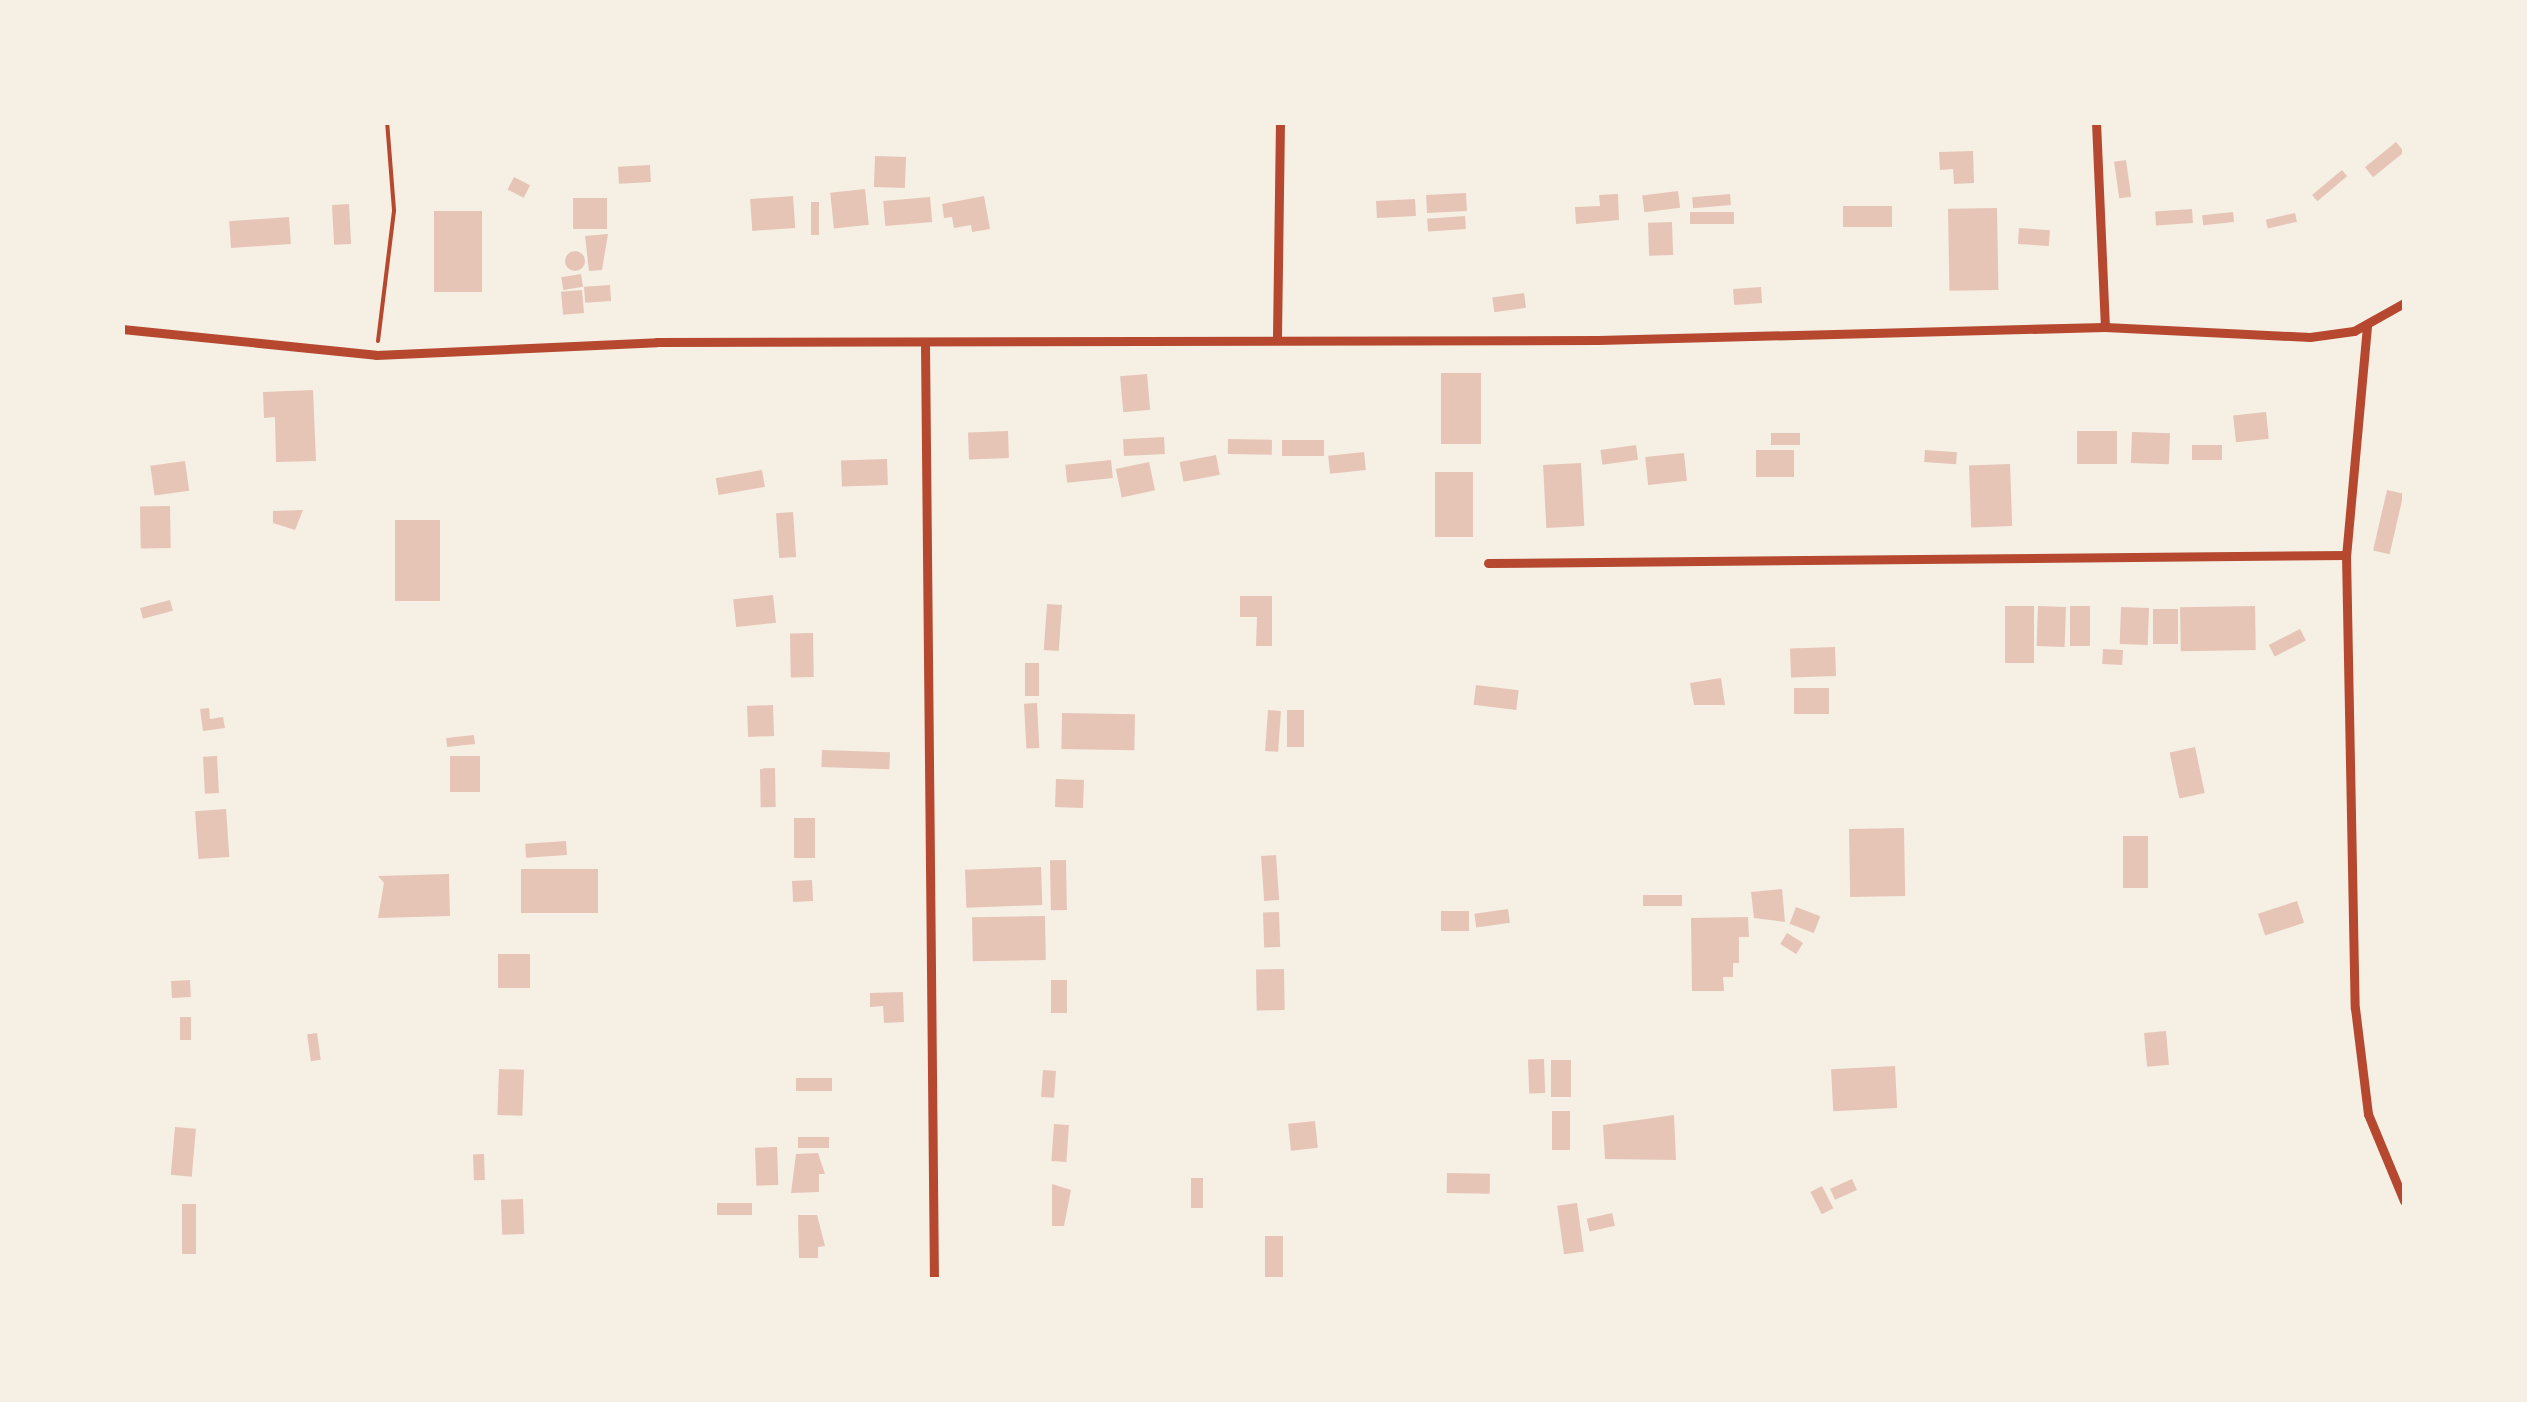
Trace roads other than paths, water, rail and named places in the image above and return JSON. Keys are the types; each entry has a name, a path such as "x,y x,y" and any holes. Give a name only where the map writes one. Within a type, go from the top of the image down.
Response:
{"street":[{"path":"1277,336 1280,122"},
{"path":"2096,122 2105,327"},
{"path":"122,329 376,355 656,342 925,345 1277,336 1598,340 2105,327 2310,337 2367,326 2404,303"},
{"path":"2367,326 2346,555 2357,1050 2368,1114 2404,1201"},
{"path":"925,345 934,1280"},
{"path":"1488,564 2346,555"}]}
